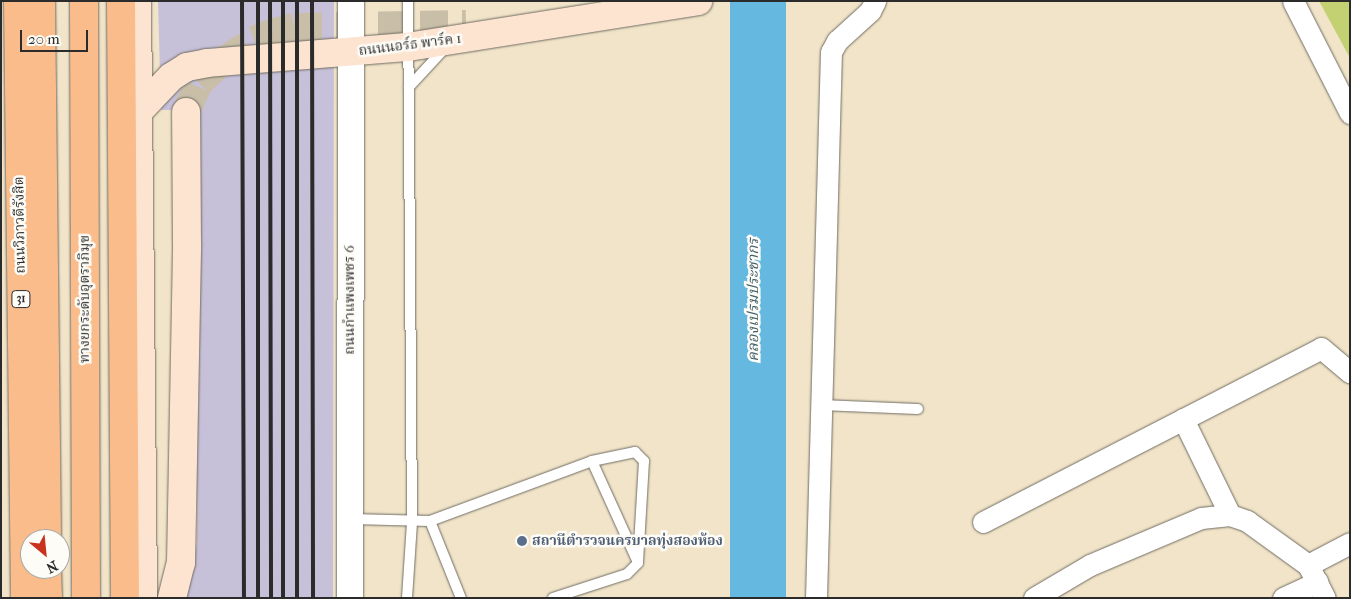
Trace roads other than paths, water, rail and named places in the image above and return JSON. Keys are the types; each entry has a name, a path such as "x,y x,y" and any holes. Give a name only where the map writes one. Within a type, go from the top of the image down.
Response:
{"highway":[{"name":"ถนนวิภาวดีรังสิต","path":"18,1 25,598"},
{"name":"31","path":"41,1 47,529"},
{"name":"ทางยกระดับอุตราภิมุข","path":"84,1 86,598"},
{"path":"121,1 126,598"},
{"path":"47,579 48,598"}],"main road":[{"path":"137,1 143,598"},
{"name":"ถนนนอร์ธ พาร์ค 1","path":"138,112 171,77 187,67 242,60 352,53 408,47 459,32 687,2"},
{"path":"172,598 181,563 188,243 186,112"}],"street":[{"name":"ถนนกำแพงเพชร 6","path":"350,598 351,1"},
{"path":"816,598 831,52 837,41 870,11 875,1"},
{"path":"1293,1 1350,113"},
{"path":"983,522 1321,348 1350,372"},
{"path":"1183,420 1230,515"},
{"path":"1034,598 1090,565 1201,518 1230,515 1247,521 1317,581"},
{"path":"1283,598 1317,581 1350,543"}],"lane":[{"path":"407,598 412,523 408,1"},
{"path":"409,87 459,32"},
{"path":"820,405 918,409"},
{"path":"349,519 412,523 430,521 592,461 635,452 644,461 638,562 627,574 554,598"},
{"path":"592,461 638,562"},
{"path":"430,521 461,598"}],"water":[{"name":"คลองเปรมประชากร","path":"730,1 786,1 786,598 730,598"}],"tunnel":[{"path":"186,112 199,83 223,61 254,40 274,32 294,27 466,24"}],"railway":[{"path":"242,1 244,598"},
{"path":"258,1 258,598"},
{"path":"270,1 271,598"},
{"path":"283,1 283,598"},
{"path":"297,1 297,598"},
{"path":"312,1 313,598"}],"place":[{"name":"สถานีตำรวจนครบาลทุ่งสองห้อง","path":"522,541"}]}
